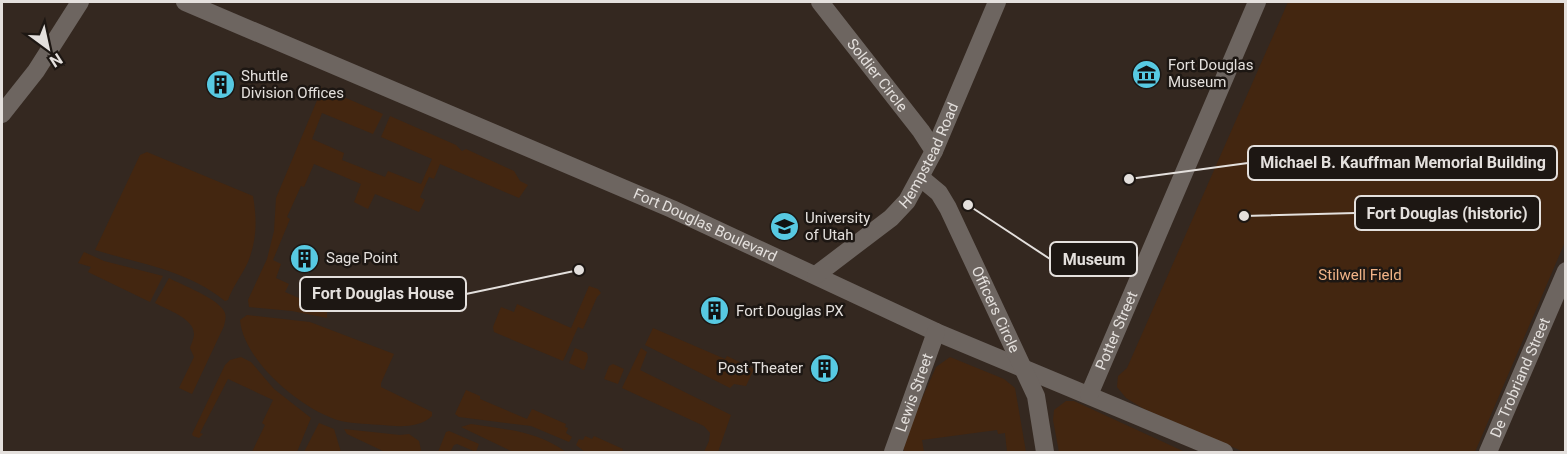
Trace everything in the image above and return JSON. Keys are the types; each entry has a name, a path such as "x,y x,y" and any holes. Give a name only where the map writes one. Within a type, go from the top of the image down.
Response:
{"street":[{"path":"2,114 36,71 80,2"},
{"name":"Fort Douglas Boulevard","path":"185,2 662,205 936,332 1022,366 1224,453"},
{"name":"Soldier Circle","path":"820,2 921,131 934,151"},
{"name":"Hempstead Road","path":"816,275 891,218 907,201 934,151 997,2"},
{"name":"Potter Street","path":"1089,395 1257,2"},
{"name":"Officers Circle","path":"921,178 939,194 948,208 1036,396 1045,453"},
{"name":"De Trobriand Street","path":"1488,453 1566,271"},
{"name":"Lewis Street","path":"893,453 936,332"}],"shaded area":[{"name":"University of Utah","path":"2,2 1565,2 1565,452 2,452"}],"green space":[{"name":"Stilwell Field","path":"1288,2 1565,2 1565,242 1475,452 1244,452 1144,409 1126,398 1117,387 1118,376 1127,368"},
{"path":"309,86 329,90 334,96 339,95 383,114 373,134 322,113 312,139 344,153 342,160 385,177 388,171 421,184 432,159 381,137 390,116 456,145 462,151 466,149 514,171 520,181 528,185 519,198 440,164 434,179 429,177 420,197 425,200 419,212 375,194 368,209 354,202 361,184 314,164 287,217 290,219 273,260 281,264 276,278 289,284 285,292 327,310 327,318 292,311 249,307 248,300 267,259 274,231 276,198 318,98 307,93"},
{"path":"147,152 253,196 256,221 255,238 248,262 228,300 225,301 210,290 179,275 95,250 140,155"},
{"path":"84,252 104,261 163,276 150,302 88,272 91,267 78,263"},
{"path":"169,278 214,301 224,311 226,318 192,394 179,388 194,357 190,348 194,336 193,328 185,319 155,303"},
{"path":"589,286 598,289 601,293 583,329 578,327 563,361 494,332 493,327 501,307 514,312 517,304 571,328"},
{"path":"247,315 310,322 394,354 381,387 432,412 432,416 422,423 396,426 341,421 326,416 293,396 264,368 244,336 240,320"},
{"path":"653,328 725,359 727,356 754,369 746,386 734,384 730,388 645,345"},
{"path":"575,348 587,353 588,358 584,370 569,363"},
{"path":"641,348 647,352 640,370 731,415 718,452 704,452 710,433 704,426 622,388"},
{"path":"241,357 251,362 274,389 311,418 297,452 252,452 265,425 262,423 273,400 228,379 200,433 203,434 199,438 193,436 225,365 230,360"},
{"path":"950,357 1004,379 1015,388 1026,452 1007,452 1005,433 998,434 997,430 922,440 924,452 904,452 903,441 936,367"},
{"path":"613,364 624,369 618,384 604,379 609,366"},
{"path":"466,390 480,396 480,399 527,419 532,409 566,424 565,427 568,428 566,433 572,437 569,442 531,426 459,417 455,414"},
{"path":"1066,401 1074,401 1185,452 1059,452 1053,420 1054,410"},
{"path":"319,423 334,429 341,452 304,452"},
{"path":"471,424 531,435 566,452 513,452 461,427"},
{"path":"344,429 409,434 419,441 421,450 420,452 385,452 347,434"},
{"path":"449,431 479,444 476,452 457,444 450,452 438,452 446,432"},
{"path":"585,436 592,439 594,436 623,449 622,452 585,452 576,445 579,439 583,440"}],"place":[{"name":"Fort Douglas Museum","path":"1147,74"},
{"name":"Shuttle Division Offices","path":"220,85"},
{"name":"Michael B. Kauffman Memorial Building","path":"1129,179"},
{"name":"Museum","path":"968,205"},
{"name":"Fort Douglas (historic)","path":"1244,216"},
{"name":"University of Utah","path":"784,227"},
{"name":"Sage Point","path":"305,258"},
{"name":"Fort Douglas House","path":"579,270"},
{"name":"Fort Douglas PX","path":"715,311"},
{"name":"Post Theater","path":"824,368"}]}
